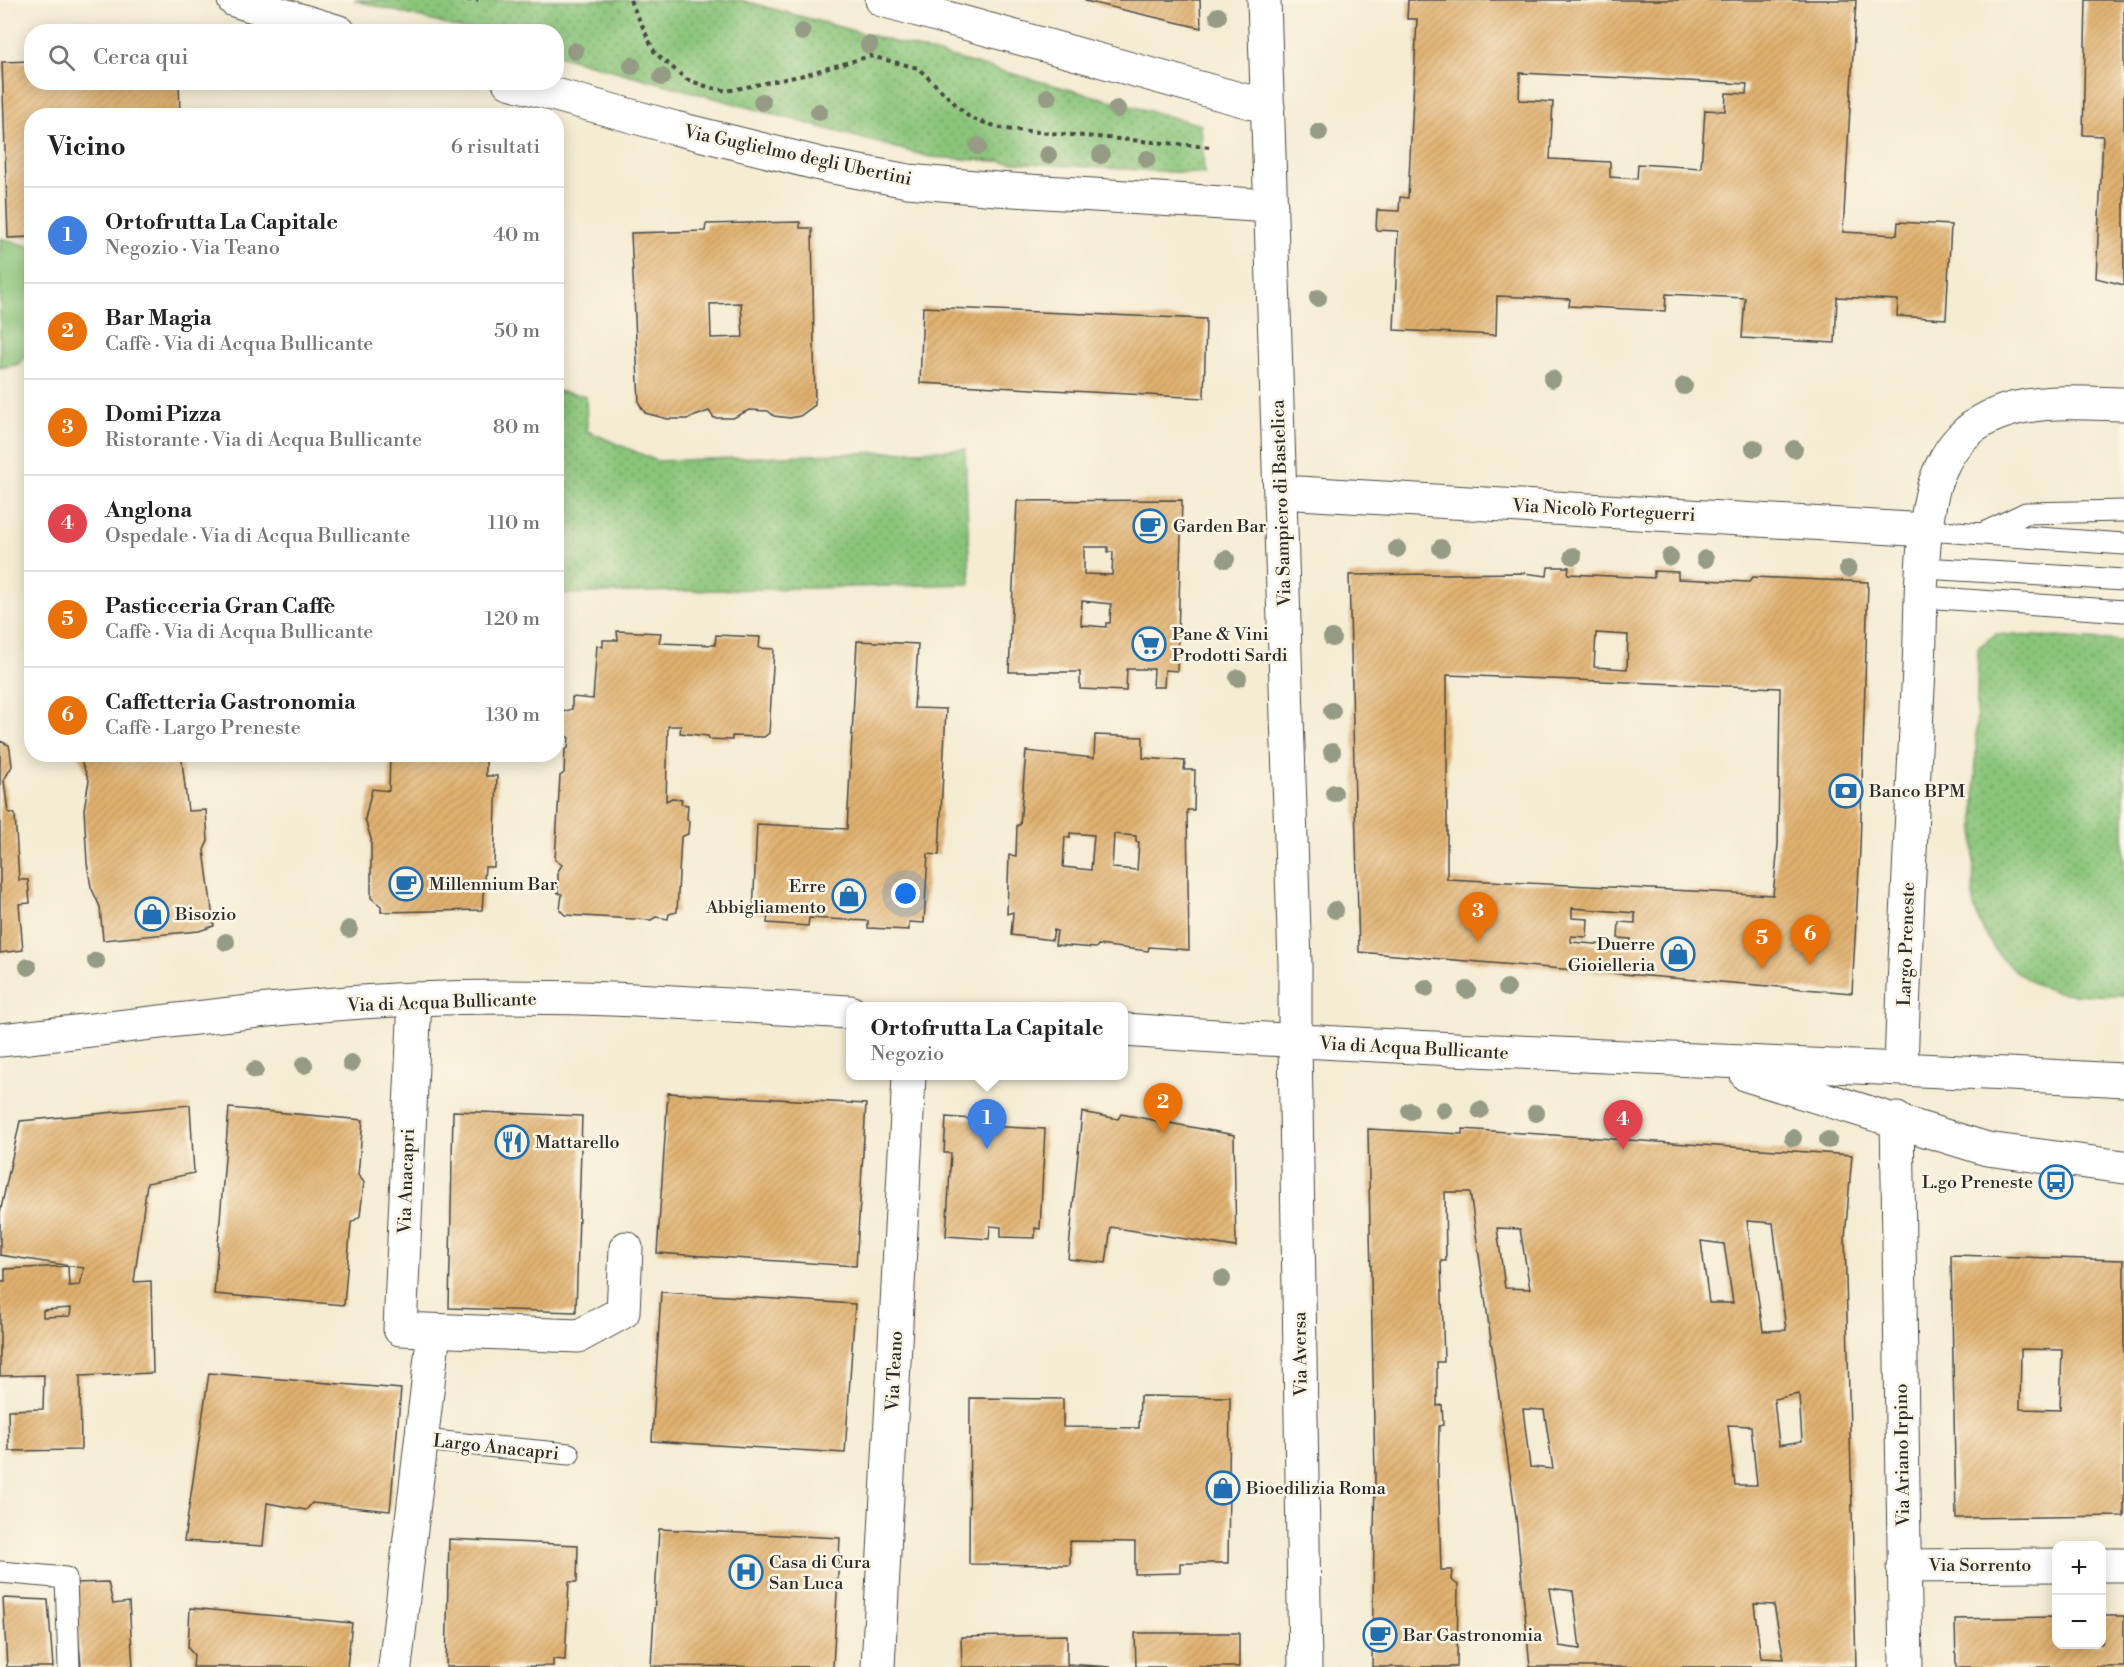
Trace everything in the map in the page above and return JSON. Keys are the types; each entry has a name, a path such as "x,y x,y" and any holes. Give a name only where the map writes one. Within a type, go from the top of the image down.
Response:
{"street":[{"path":"234,0 313,24"},
{"path":"882,0 1268,107"},
{"name":"Via Sampiero di Bastelica","path":"1264,0 1281,492 1295,1042"},
{"name":"Via Guglielmo degli Ubertini","path":"538,90 686,131 839,168 908,181 988,189 1271,206"},
{"name":"Largo Preneste","path":"1901,1068 1927,530 1932,495 1938,477 1960,438 1974,426 2003,410 2021,407 2124,404"},
{"name":"Via Nicolò Forteguerri","path":"1281,492 1927,530"},
{"name":"Via di Acqua Bullicante","path":"0,1040 415,999 596,1000 846,1012"},
{"name":"Via Anacapri","path":"415,999 400,1329 579,1336 623,1312 626,1248"},
{"name":"Via di Acqua Bullicante","path":"1128,1030 1295,1042 1705,1062 1901,1068"},
{"name":"Via Aversa","path":"1295,1042 1305,1667"},
{"name":"Via di Acqua Bullicante","path":"1705,1062 1897,1119"},
{"path":"1901,1068 2124,1080"},
{"name":"Via Teano","path":"878,1667 909,1080"},
{"path":"1897,1119 1987,1149 2124,1167"},
{"name":"Via Ariano Irpino","path":"1897,1119 1906,1667"},
{"path":"395,1667 434,1331"},
{"name":"Via Sorrento","path":"1903,1566 2052,1565"},
{"path":"2106,1565 2124,1565"}],"lane":[{"path":"1983,533 2026,513 2124,511"},
{"path":"1927,530 2124,544"},
{"path":"1924,583 2124,580"},
{"path":"1924,583 2124,611"},
{"name":"Largo Anacapri","path":"422,1440 569,1454"},
{"path":"0,1572 66,1578 69,1667"}],"path":[{"path":"467,0 478,0"},
{"path":"630,0 655,53 686,79 708,87 727,91 804,75 870,56 918,68 970,118 1004,129 1211,147"}],"green space":[{"path":"354,0 740,0 1201,125 1204,174 930,157 564,57 564,24 444,24"},
{"path":"0,238 24,245 24,359 19,364 0,368"},
{"path":"564,392 586,396 587,431 657,461 965,449 970,584 564,594"},
{"path":"1995,634 2124,641 2124,996 2054,991 2025,978 2002,958 1978,918 1973,903 1978,648"}],"building":[{"path":"1085,0 1200,0 1201,28 1085,1"},
{"path":"1408,0 1856,0 1843,232 1897,235 1898,222 1951,225 1946,319 1897,316 1898,300 1837,297 1835,343 1742,338 1745,298 1666,294 1665,311 1569,306 1570,299 1497,296 1496,335 1394,330 1398,231 1376,230 1377,210 1399,211 1400,197 1408,198 1417,19 1407,19","holes":["1520,73 1747,84 1746,94 1726,93 1725,111 1705,110 1701,168 1638,164 1637,179 1610,177 1610,162 1550,159 1553,102 1519,100"]},
{"path":"2086,0 2124,0 2124,285 2096,278 2103,136 2083,135"},
{"path":"24,61 24,90 179,90 180,108 24,108 24,237 8,238 2,62"},
{"path":"800,222 800,228 812,228 815,405 800,416 790,418 774,416 768,411 749,410 733,418 714,418 709,411 687,419 668,419 645,413 639,403 631,233 705,231 706,224","holes":["741,303 743,337 711,338 710,304"]},
{"path":"923,307 1206,319 1204,398 920,383"},
{"path":"1182,500 1177,671 1165,670 1164,687 1153,687 1154,669 1127,669 1126,691 1080,689 1080,672 1009,672 1017,501","holes":["1084,547 1108,547 1108,552 1113,552 1112,575 1084,574","1082,601 1111,604 1110,623 1106,623 1106,627 1081,625"]},
{"path":"1548,567 1569,567 1568,574 1654,578 1654,571 1678,572 1678,579 1749,582 1753,577 1868,582 1860,849 1852,993 1359,952 1349,575 1523,573 1547,576","holes":["1596,633 1628,635 1627,669 1594,667","1447,675 1780,688 1778,845 1773,895 1447,879","1572,908 1635,913 1635,923 1619,922 1618,938 1631,939 1630,947 1571,942 1571,936 1587,937 1588,919 1572,918"]},
{"path":"617,631 661,633 659,643 715,645 716,635 760,637 759,648 774,649 769,733 764,737 732,736 732,740 709,739 708,736 680,733 681,726 668,726 666,801 672,798 682,799 681,804 688,805 687,819 689,821 688,834 681,837 677,912 669,914 668,919 565,915 560,910 562,894 558,893 558,871 562,865 555,860 560,776 564,773 565,750 568,748 569,738 564,734 564,712 572,709 572,697 593,699 597,645 603,647 603,640 618,640"},
{"path":"857,641 918,644 914,708 946,709 939,855 928,854 924,923 909,922 909,930 868,928 868,921 809,918 808,926 767,923 768,914 753,914 757,824 847,829"},
{"path":"1095,735 1143,737 1143,758 1185,761 1184,770 1195,770 1194,810 1187,810 1189,950 1149,947 1148,951 1098,945 1096,948 1055,945 1057,931 1054,930 1052,940 1011,935 1013,912 1007,914 1009,855 1016,856 1017,825 1020,825 1026,751 1094,758","holes":["1070,833 1094,835 1091,870 1063,867 1065,837 1070,838","1114,834 1136,836 1136,842 1139,842 1137,870 1112,868"]},
{"path":"0,741 9,745 10,750 12,766 4,780 8,812 15,814 19,880 28,880 30,903 19,904 23,950 0,953"},
{"path":"81,762 182,762 188,811 206,810 208,841 204,850 214,926 199,931 103,940 100,907 91,887 87,863 84,809 89,780"},
{"path":"390,762 486,762 486,776 497,776 494,867 485,867 482,910 381,912 381,906 371,898 371,839 365,819 372,789 389,791"},
{"path":"668,1093 866,1104 856,1266 657,1253"},
{"path":"190,1105 194,1173 147,1183 134,1282 151,1281 153,1373 80,1376 81,1450 9,1451 8,1410 43,1409 44,1375 0,1376 0,1281 5,1281 5,1269 68,1266 69,1286 80,1285 84,1268 0,1255 0,1213 20,1121","holes":["71,1308 70,1316 43,1317 43,1310"]},
{"path":"229,1108 363,1120 358,1175 364,1182 360,1216 351,1223 344,1305 214,1294"},
{"path":"453,1111 582,1116 576,1312 449,1308"},
{"path":"1082,1112 1118,1119 1121,1114 1234,1135 1236,1247 1111,1227 1106,1263 1068,1259"},
{"path":"946,1117 986,1120 985,1126 1045,1129 1040,1229 1035,1228 1035,1238 1001,1237 1001,1227 990,1226 989,1239 946,1236 951,1153 944,1153"},
{"path":"1368,1129 1462,1134 1463,1129 1852,1155 1845,1238 1856,1667 1530,1667 1516,1517 1470,1192 1445,1192 1446,1261 1441,1261 1444,1362 1437,1362 1437,1406 1442,1405 1443,1425 1439,1426 1438,1473 1441,1570 1452,1570 1451,1580 1458,1585 1457,1667 1372,1667 1375,1475","holes":["1747,1221 1773,1223 1786,1330 1763,1331","1497,1228 1520,1229 1530,1289 1505,1288","1701,1241 1724,1244 1733,1303 1709,1303","1799,1394 1802,1441 1779,1445 1774,1399","1523,1409 1544,1410 1553,1469 1530,1467","1728,1425 1751,1426 1757,1485 1735,1485","1550,1588 1573,1591 1580,1649 1559,1646","1754,1604 1774,1605 1784,1659 1761,1658"]},
{"path":"1951,1255 2124,1260 2124,1516 1956,1518","holes":["2021,1349 2062,1350 2060,1410 2020,1409"]},
{"path":"661,1292 855,1304 845,1453 652,1441"},
{"path":"209,1373 401,1389 390,1511 312,1503 306,1510 267,1503 263,1546 184,1541"},
{"path":"1140,1396 1230,1397 1228,1563 1180,1563 1180,1573 1135,1574 1135,1542 1070,1541 1070,1565 969,1564 970,1398 1063,1399 1063,1427 1139,1428"},
{"path":"659,1529 840,1538 833,1667 651,1666"},
{"path":"449,1539 578,1545 577,1582 569,1582 565,1660 553,1659 553,1666 446,1667"},
{"path":"108,1582 113,1604 129,1602 133,1667 81,1667 74,1583"},
{"path":"3,1598 48,1600 53,1667 7,1667"},
{"path":"190,1608 352,1623 347,1667 193,1667 194,1655 188,1648"},
{"path":"2106,1616 2124,1616 2124,1667 1956,1667 1955,1619 2052,1617 2052,1649 2106,1649"},
{"path":"1135,1633 1239,1633 1239,1667 1136,1667"},
{"path":"1067,1635 1067,1664 1111,1667 962,1667 961,1637"}],"place":[{"name":"Garden Bar","path":"1150,526"},
{"name":"Pane & Vini Prodotti Sardi","path":"1149,644"},
{"name":"Banco BPM","path":"1846,791"},
{"name":"Millennium Bar","path":"406,884"},
{"name":"Erre Abbigliamento","path":"849,896"},
{"name":"Bisozio","path":"152,914"},
{"name":"Domi Pizza","path":"1478,942"},
{"name":"Duerre Gioielleria","path":"1678,954"},
{"name":"Caffetteria Gastronomia","path":"1810,965"},
{"name":"Pasticceria Gran Caffè","path":"1762,969"},
{"name":"Bar Magia","path":"1163,1133"},
{"name":"Mattarello","path":"512,1142"},
{"name":"Ortofrutta La Capitale","path":"987,1149"},
{"name":"Anglona","path":"1623,1150"},
{"name":"L.go Preneste","path":"2056,1182"},
{"name":"Bioedilizia Roma","path":"1223,1488"},
{"name":"Casa di Cura San Luca","path":"746,1572"},
{"name":"Bar Gastronomia","path":"1380,1635"}]}
